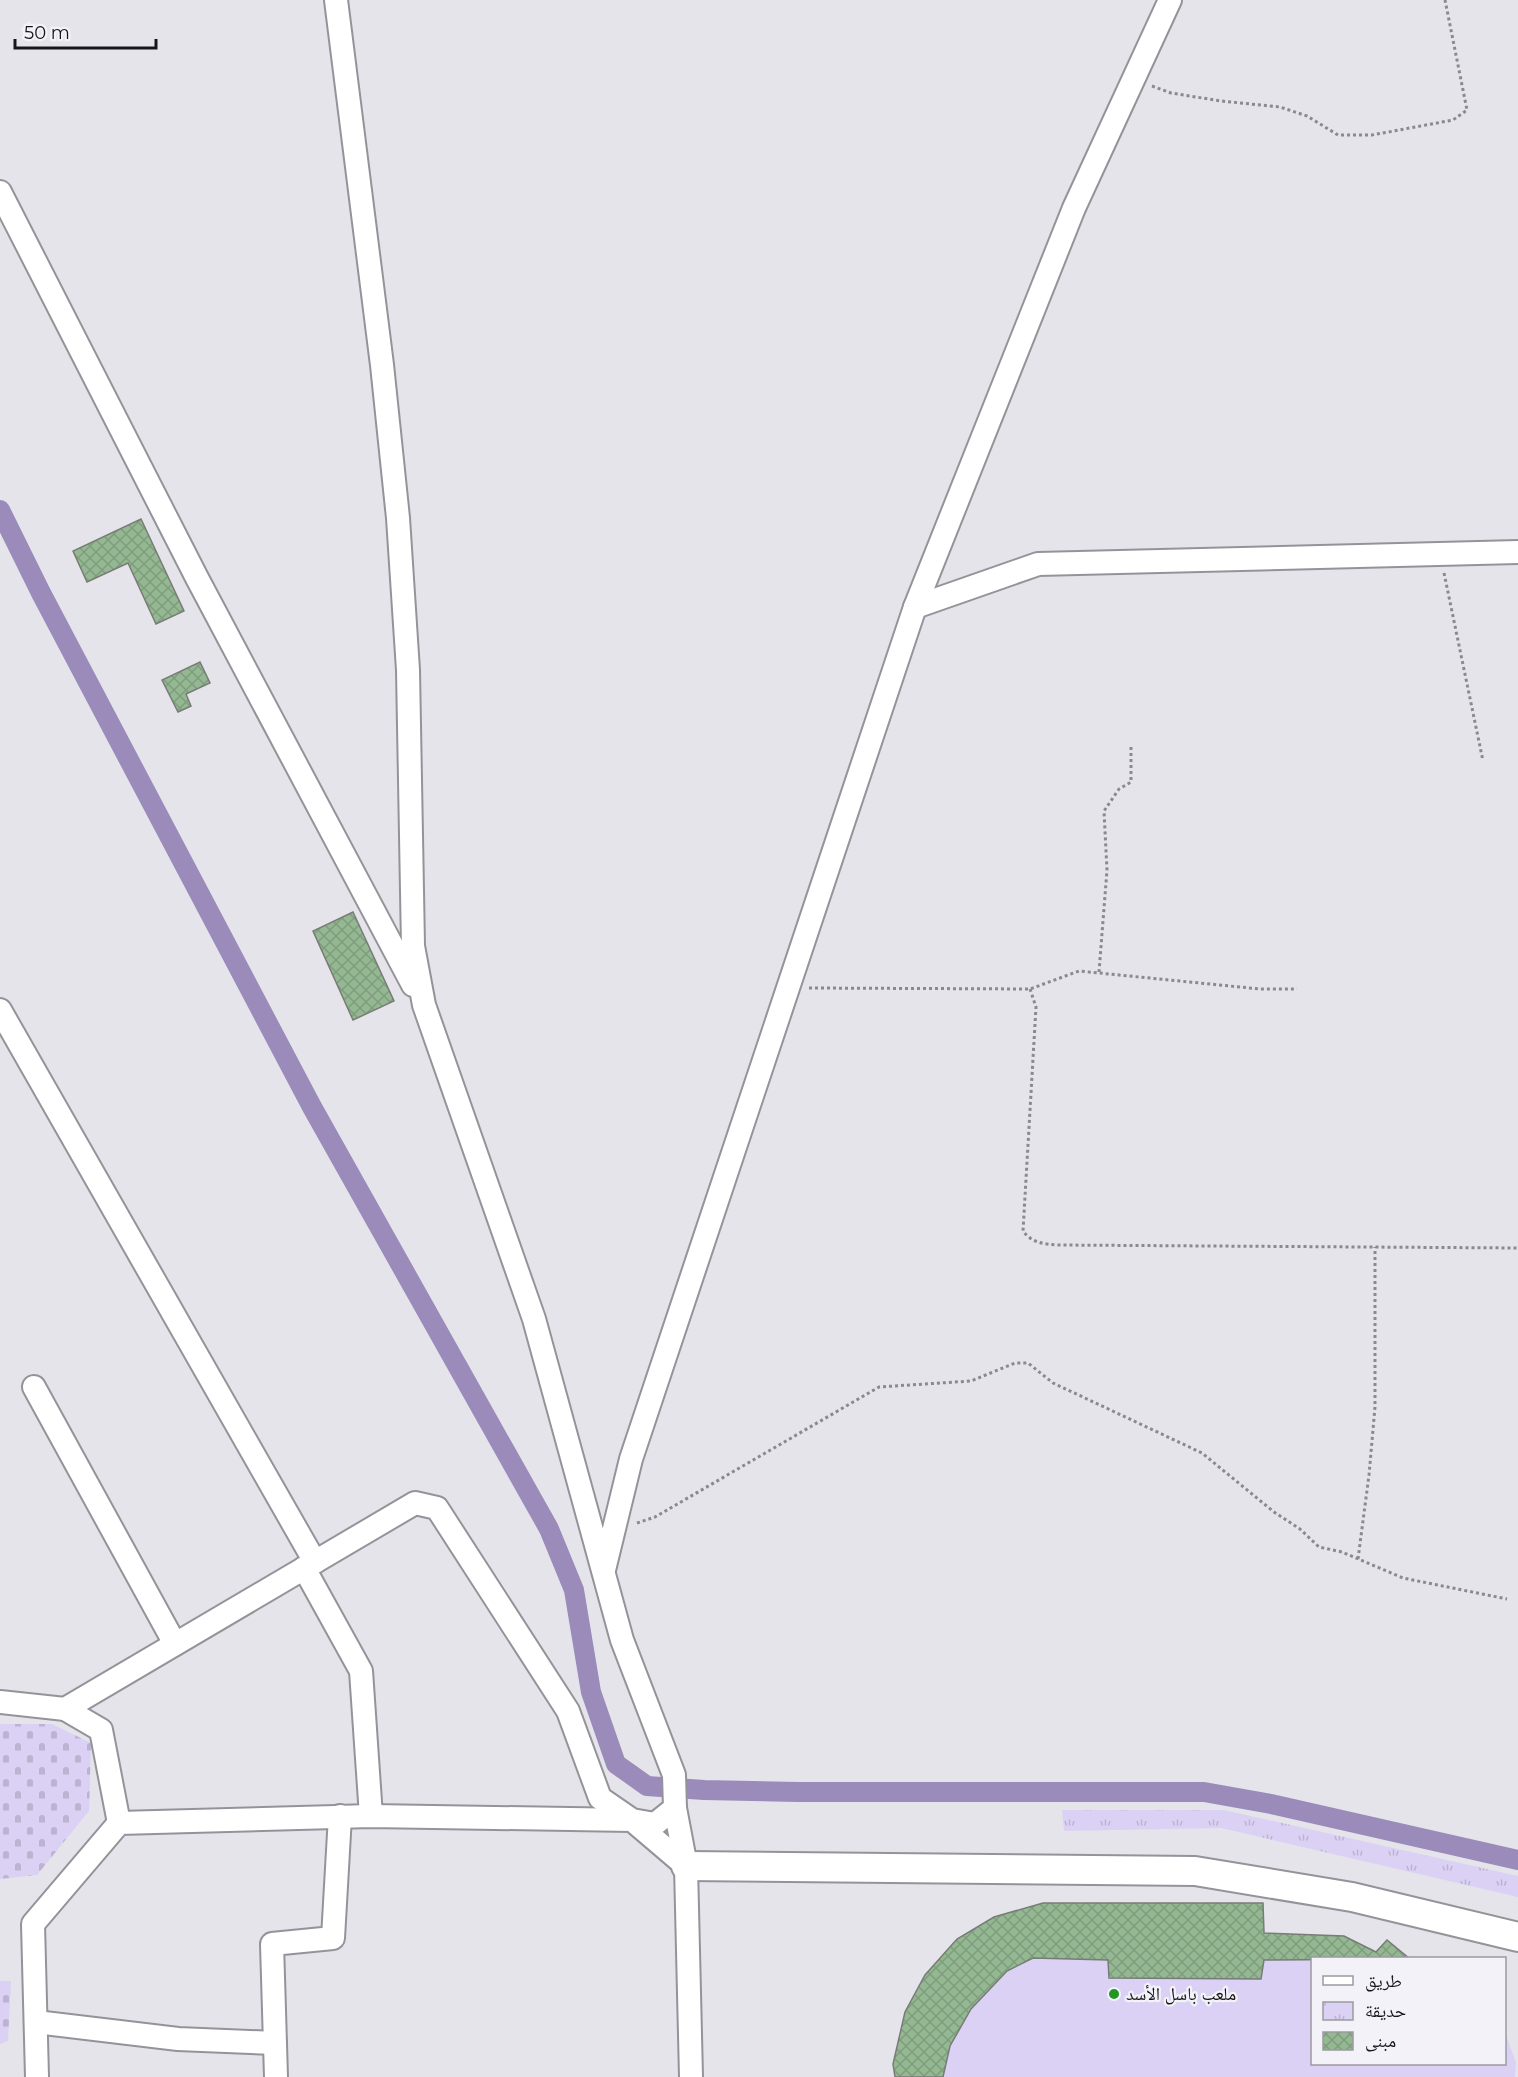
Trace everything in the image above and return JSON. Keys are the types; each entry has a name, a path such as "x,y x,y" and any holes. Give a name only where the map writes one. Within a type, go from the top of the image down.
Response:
{"main road":[{"path":"686,1866 1196,1871 1352,1897 1518,1937"}],"street":[{"path":"336,0 381,354 398,518 408,670 413,946 424,1005 534,1319 622,1640 674,1775 675,1808 686,1866 691,2077"},
{"path":"604,1572 631,1460 915,607 1074,208 1170,0"},
{"path":"0,192 197,578 424,1005"},
{"path":"915,607 1038,564 1518,552"},
{"path":"0,1010 309,1565 361,1671 370,1816"},
{"path":"34,1387 174,1644"},
{"path":"65,1709 415,1503 437,1508 568,1711 600,1798 632,1820 686,1866"},
{"path":"0,1702 65,1709 101,1730 118,1823"},
{"path":"37,2077 33,1924 118,1823 370,1816 632,1820 655,1824 675,1808"},
{"path":"276,2077 272,1944 333,1938 340,1816"},
{"path":"36,2022 178,2039 274,2043"}],"path":[{"path":"1134,78 1171,93 1280,107 1307,116 1338,135 1372,135 1453,120 1467,110 1445,0"},
{"path":"1440,554 1483,761"},
{"path":"1100,972 1107,870 1104,812 1119,789 1131,782 1131,747"},
{"path":"789,988 1030,988 1079,971 1260,989 1297,988"},
{"path":"1030,988 1036,1007 1023,1231 1029,1238 1042,1244 1058,1245 1518,1248"},
{"path":"1358,1559 1375,1407 1375,1247"},
{"path":"613,1532 655,1517 879,1387 971,1381 1015,1363 1028,1363 1053,1383 1202,1453 1274,1512 1300,1528 1319,1548 1341,1552 1403,1578 1507,1599"}],"green space":[{"path":"0,1724 52,1724 91,1743 89,1811 37,1875 0,1879"},
{"path":"1062,1810 1224,1810 1518,1876 1518,1897 1221,1828 1064,1831"},
{"name":"ملعب باسل الأسد","path":"1043,1903 1263,1903 1265,1933 1344,1936 1376,1952 1387,1940 1409,1957 1311,1957 1311,2065 1506,2065 1506,2035 1516,2063 1515,2077 895,2077 893,2064 905,2012 925,1975 957,1939 994,1917"},
{"path":"0,1981 11,1981 8,2041 0,2044"}],"building":[{"path":"141,519 184,611 156,624 128,563 87,582 73,551"},
{"path":"200,662 210,683 186,694 191,706 178,712 162,680"},
{"path":"353,912 394,1001 353,1020 313,931"},
{"path":"1043,1903 1263,1903 1264,1933 1344,1936 1376,1952 1387,1940 1408,1957 1311,1957 1311,1960 1264,1960 1261,1979 1109,1978 1108,1960 1033,1958 1007,1971 971,2009 950,2046 943,2077 895,2077 893,2064 905,2012 925,1975 957,1939 994,1917"}],"waterway":[{"path":"0,510 41,593 312,1107 549,1529 574,1590 591,1692 616,1764 647,1786 704,1790 1204,1792 1271,1804 1518,1860"}],"place":[{"name":"ملعب باسل الأسد","path":"1114,1994"}]}
